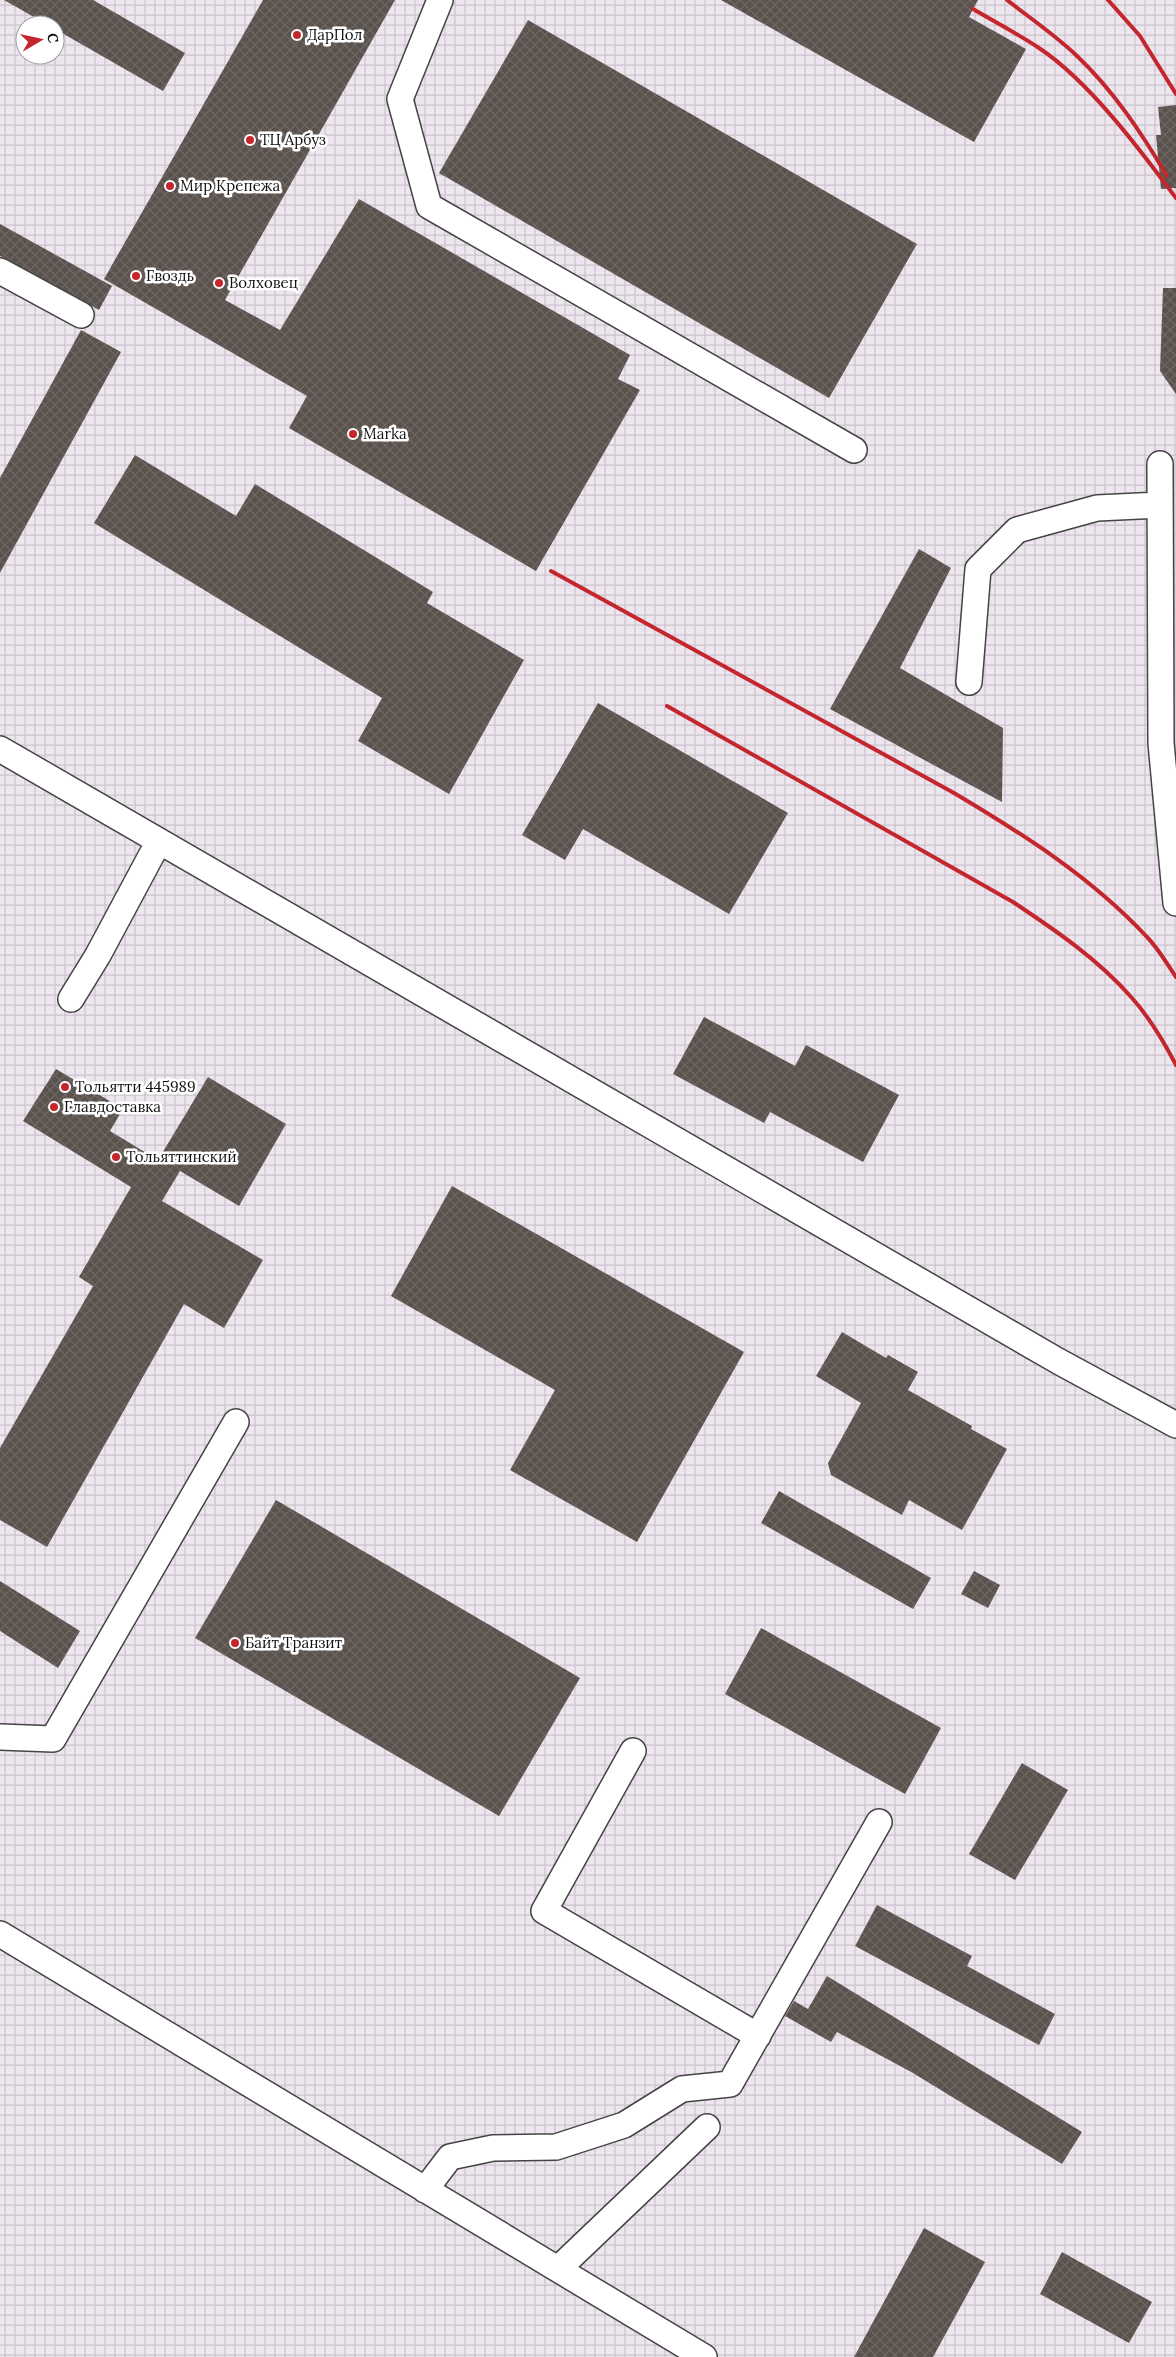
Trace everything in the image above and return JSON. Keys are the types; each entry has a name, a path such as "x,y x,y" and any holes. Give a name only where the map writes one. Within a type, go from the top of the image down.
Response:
{"street":[{"path":"440,0 400,99 429,206 854,450"},
{"path":"0,271 80,315"},
{"path":"1160,464 1161,743 1176,903"},
{"path":"969,682 978,569 1017,530 1097,508 1160,505"},
{"path":"0,749 1058,1361 1176,1425"},
{"path":"71,999 98,955 159,841"},
{"path":"0,1737 53,1739 236,1422"},
{"path":"633,1751 544,1911 758,2036"},
{"path":"425,2190 450,2157 493,2148 556,2147 624,2125 682,2089 730,2084 879,1822"},
{"path":"0,1934 704,2357"},
{"path":"558,2270 707,2127"}],"shaded area":[{"path":"0,0 1176,0 1176,2357 0,2357"}],"building":[{"path":"4,0 93,0 185,53 163,91 65,35 65,15 30,15"},
{"path":"263,0 395,0 225,300 280,330 359,199 630,355 618,379 640,390 536,571 289,428 307,396 104,279"},
{"path":"721,0 978,0 969,17 1026,49 974,142"},
{"path":"528,20 917,244 829,398 439,173"},
{"path":"1176,105 1176,188 1161,189 1156,135 1161,135 1158,107"},
{"path":"0,224 112,286 99,310 0,256"},
{"path":"1163,288 1176,288 1176,394 1160,371"},
{"path":"81,330 121,352 0,573 0,478"},
{"path":"135,455 236,516 255,484 433,592 427,603 524,660 449,794 358,741 382,698 94,523"},
{"path":"919,549 951,568 900,668 1003,728 1002,802 830,709"},
{"path":"598,703 788,813 729,914 583,829 565,860 522,835"},
{"path":"704,1017 795,1066 806,1045 899,1095 863,1162 770,1112 764,1123 673,1074"},
{"path":"56,1069 123,1109 110,1131 158,1160 208,1077 286,1124 239,1206 180,1171 162,1201 263,1260 224,1328 184,1304 47,1547 0,1520 0,1448 93,1286 79,1277 131,1187 23,1121"},
{"path":"452,1186 744,1352 637,1542 510,1470 555,1390 391,1296"},
{"path":"842,1332 886,1358 888,1355 918,1372 908,1390 972,1426 971,1429 1007,1449 962,1530 909,1500 902,1515 831,1475 828,1463 861,1403 816,1376"},
{"path":"779,1491 931,1578 913,1609 761,1523"},
{"path":"276,1500 580,1678 499,1816 195,1638"},
{"path":"974,1571 1000,1585 988,1608 961,1594"},
{"path":"0,1581 80,1631 58,1668 0,1631"},
{"path":"761,1628 941,1728 905,1794 725,1694"},
{"path":"1022,1763 1068,1790 1015,1880 969,1854"},
{"path":"877,1905 972,1956 967,1966 1055,2014 1039,2045 855,1946"},
{"path":"827,1976 1082,2132 1062,2164 913,2073 837,2032 831,2042 785,2016 794,2001 808,2009"},
{"path":"924,2228 985,2262 933,2357 854,2357"},
{"path":"1062,2252 1152,2302 1129,2343 1040,2294"}],"railway":[{"path":"1007,0 1060,40 1102,82 1126,112 1167,176"},
{"path":"1108,0 1140,36 1176,94"},
{"path":"973,9 1039,48 1077,79 1113,118 1176,198"},
{"path":"551,571 954,793 1005,824 1080,876 1103,895 1151,941 1176,977"},
{"path":"667,706 1013,902 1045,923 1076,946 1119,984 1150,1021 1176,1065"}],"place":[{"name":"ДарПол","path":"297,35"},
{"name":"ТЦ Арбуз","path":"250,140"},
{"name":"Мир Крепежа","path":"170,186"},
{"name":"Гвоздь","path":"136,276"},
{"name":"Волховец","path":"219,283"},
{"name":"Marka","path":"353,434"},
{"name":"Тольятти 445989","path":"65,1087"},
{"name":"Главдоставка","path":"54,1107"},
{"name":"Тольяттинский","path":"116,1157"},
{"name":"Байт Транзит","path":"235,1643"}]}
